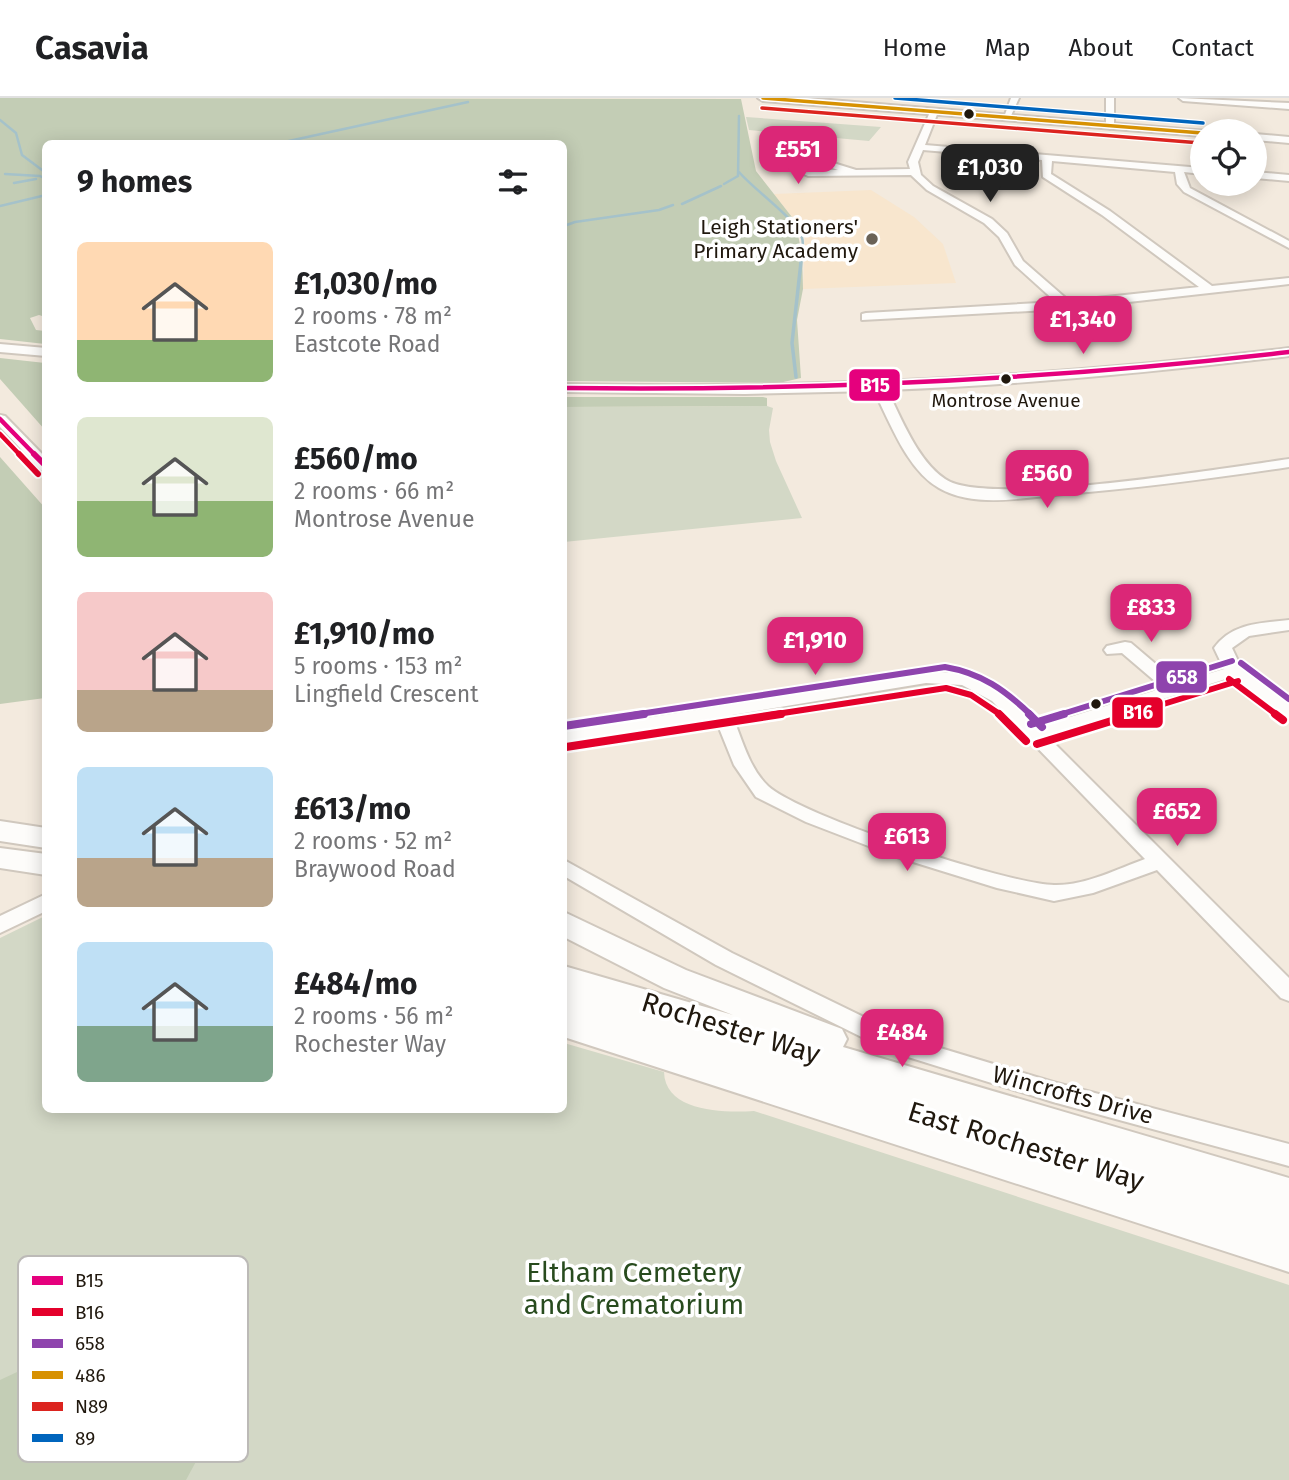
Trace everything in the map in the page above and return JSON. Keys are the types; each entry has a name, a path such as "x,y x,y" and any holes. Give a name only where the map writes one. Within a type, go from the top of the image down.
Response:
{"highway":[{"path":"0,831 42,837"},
{"path":"0,858 42,864"},
{"path":"567,926 634,960 719,998 1180,1161"},
{"name":"Rochester Way","path":"567,979 1180,1161"},
{"name":"East Rochester Way","path":"567,1002 1289,1228"},
{"path":"567,1025 1289,1254"},
{"name":"East Rochester Way","path":"1180,1161 1289,1195"}],"main road":[{"path":"763,98 1190,132"},
{"path":"1267,138 1289,139"}],"street":[{"path":"1006,118 1014,98"},
{"path":"1110,98 1110,126"},
{"path":"1183,98 1289,106"},
{"path":"931,112 913,165 914,172 924,184 992,224 1003,235 1016,259 1066,305"},
{"path":"920,147 1190,170"},
{"path":"853,172 801,156 804,173 914,172"},
{"path":"1047,158 1045,173 1049,178 1106,213 1210,290"},
{"path":"1179,169 1182,184 1187,190 1289,245"},
{"path":"1267,176 1289,178"},
{"path":"866,317 1066,305 1289,281"},
{"path":"0,348 42,352"},
{"path":"567,388 878,385 1099,372 1287,353"},
{"path":"878,385 928,475 946,486 975,494 999,495 1147,483 1289,463"},
{"path":"0,419 42,463"},
{"path":"1289,625 1231,637 1223,648 1224,655 1236,671 1289,712"},
{"path":"1126,647 1176,690"},
{"path":"1034,734 1236,671"},
{"path":"567,737 926,678 964,679 987,687 1289,992"},
{"path":"722,712 751,776 765,795 922,857 993,881 1054,893 1069,891 1161,861"},
{"name":"Wincrofts Drive","path":"567,869 724,959 900,1045 1053,1092 1289,1155"},
{"path":"0,925 42,904"}],"shaded area":[{"name":"Leigh Stationers' Primary Academy","path":"871,190 914,217 943,244 956,283 803,289 805,234 774,194"}],"green space":[{"path":"0,98 741,99 756,171 795,221 802,254 803,289 797,320 801,378 779,383 567,381 567,140 42,140 42,316 30,318 36,330 42,331 42,344 0,339"},
{"path":"746,117 881,127 869,141 749,130"},
{"path":"0,358 42,363 42,427 0,379"},
{"path":"567,397 763,397 767,398 767,406 567,407"},
{"path":"567,407 773,408 770,442 802,518 567,542"},
{"path":"0,457 42,504 42,698 0,704"},
{"name":"Eltham Cemetery and Crematorium","path":"42,917 42,1113 567,1113 567,1044 664,1072 667,1085 674,1095 698,1107 754,1111 1289,1285 1289,1480 0,1480 0,938"},
{"path":"18,1372 18,1462 196,1462 186,1480 0,1480 0,1380"}],"waterway":[{"path":"293,140 468,102"},
{"path":"724,184 738,176 739,116"},
{"path":"0,120 16,133 22,155 42,170"},
{"path":"739,172 798,230 803,242 801,255"},
{"path":"5,174 42,177"},
{"path":"14,183 36,179"},
{"path":"682,204 721,186"},
{"path":"0,206 42,196"},
{"path":"567,225 659,210 673,205"},
{"path":"796,377 792,343 802,253"}],"transit line":[{"name":"486","path":"763,98 1190,132"},
{"name":"89","path":"895,98 1190,122"},
{"name":"N89","path":"762,108 1190,142"},
{"name":"B15","path":"567,388 746,389 927,383 1108,371 1289,352"},
{"name":"B15","path":"0,419 42,462"},
{"name":"B16","path":"0,434 38,474"},
{"name":"658","path":"1031,724 1232,661"},
{"name":"658","path":"1241,663 1289,699"},
{"name":"658","path":"567,726 945,667 975,674 999,687 1042,727"},
{"name":"B16","path":"1229,679 1283,720"},
{"name":"B16","path":"1037,744 1238,681"},
{"name":"B16","path":"567,747 946,688 971,695 991,707 1026,741"}],"place":[{"name":"Leigh Stationers' Primary Academy","path":"872,239"},
{"name":"Montrose Avenue","path":"1006,379"}]}
